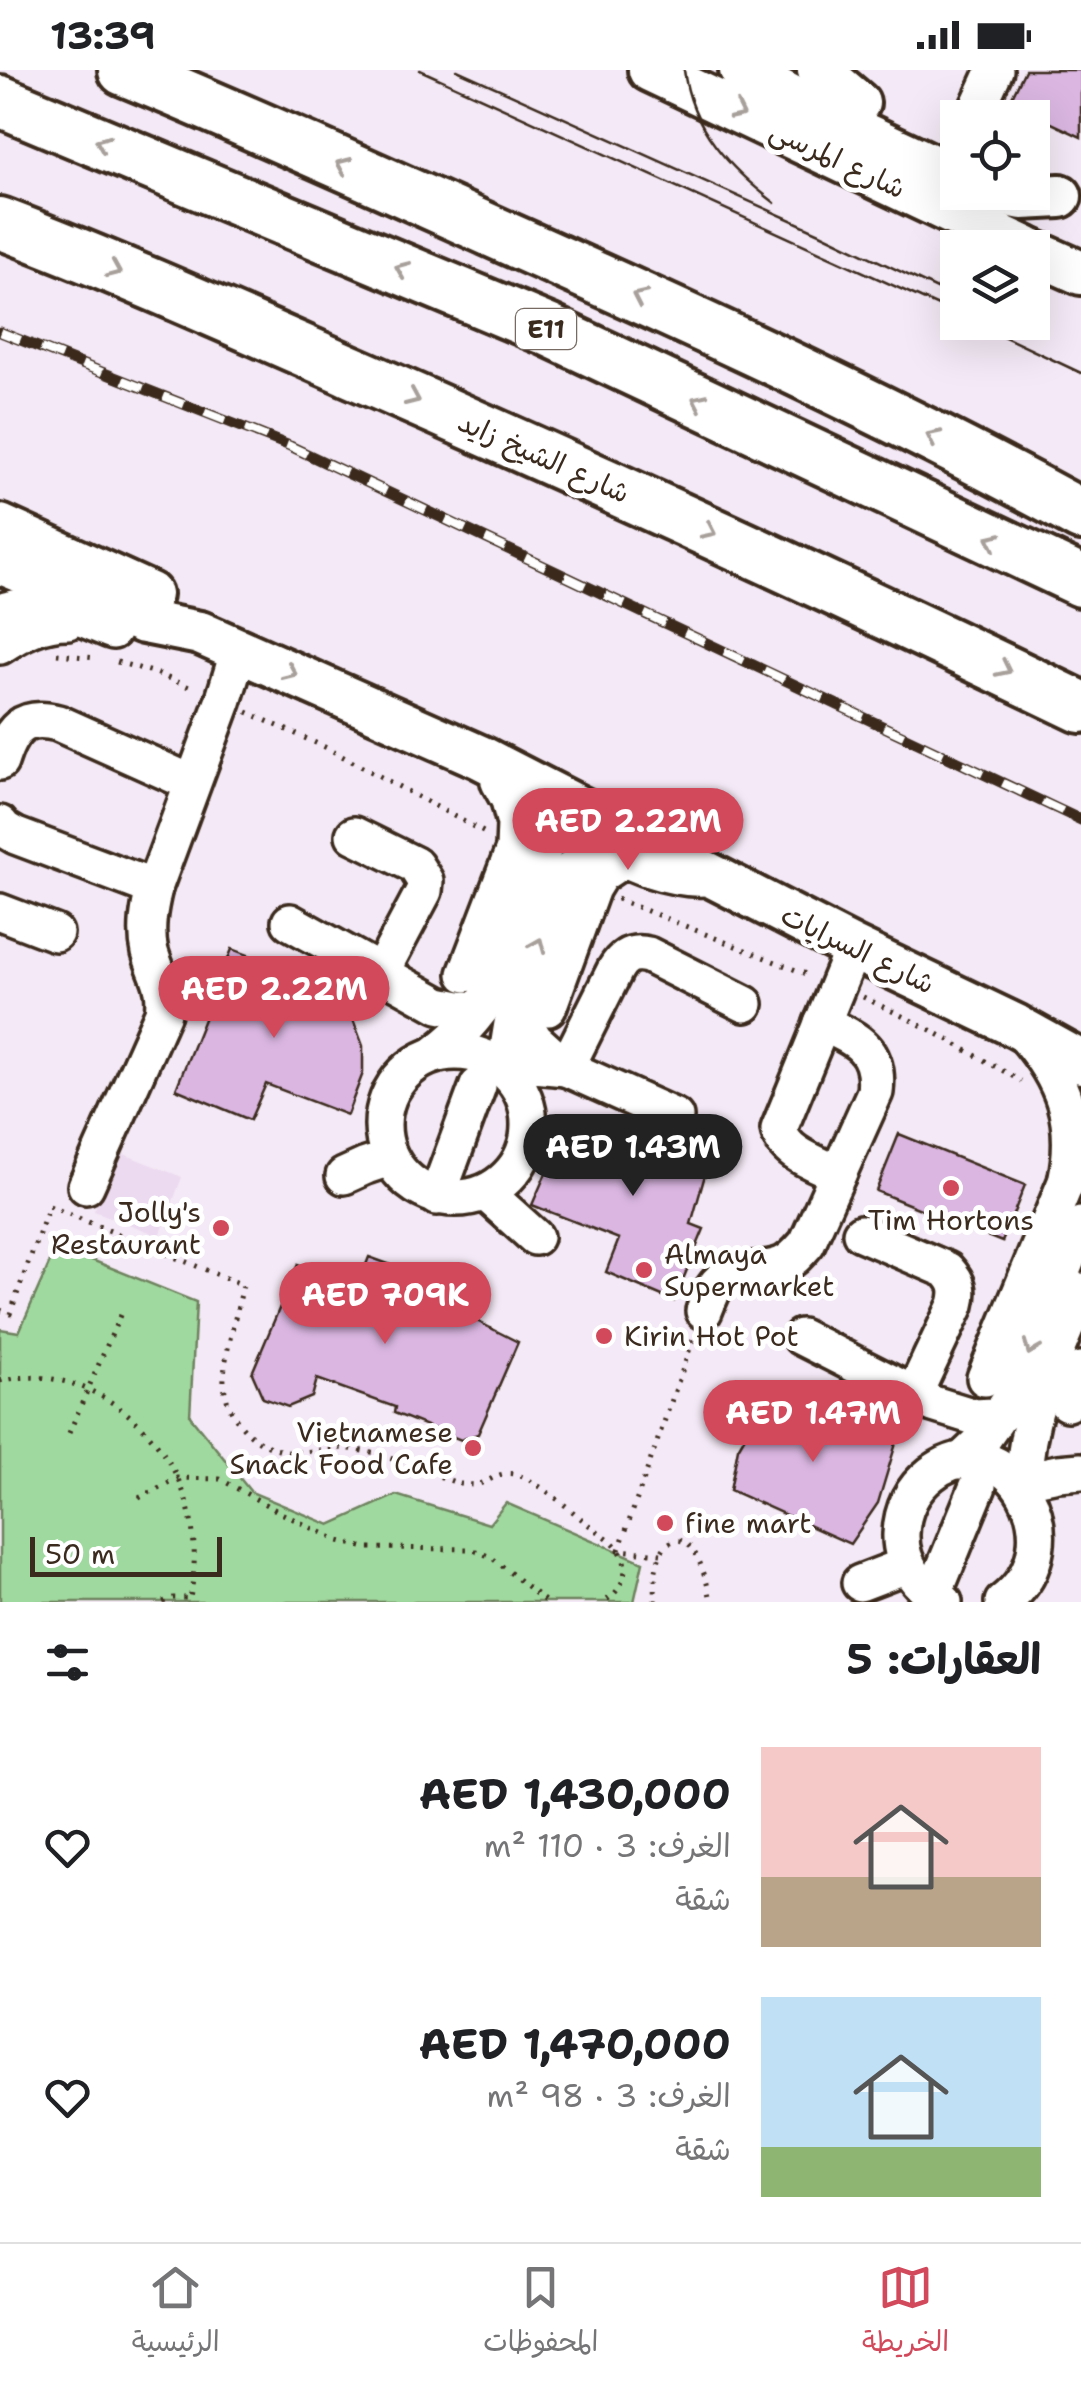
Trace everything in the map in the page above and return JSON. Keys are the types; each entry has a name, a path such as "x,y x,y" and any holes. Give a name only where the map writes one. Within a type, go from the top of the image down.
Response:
{"highway":[{"path":"124,70 621,288 932,436 1081,515"},
{"name":"E11","path":"0,101 548,330 1081,581"},
{"name":"شارع الشيخ زايد","path":"8,230 476,426 1081,706"}],"main road":[{"path":"740,70 940,169"},
{"name":"شارع المرسى","path":"774,70 940,138"},
{"path":"819,70 858,103"},
{"name":"شارع المرسى","path":"675,76 990,230"},
{"name":"شارع المرسى","path":"1050,259 1081,274"},
{"name":"شارع السرايات","path":"0,526 174,606 200,633"},
{"name":"شارع السرايات","path":"0,562 144,622 200,633 495,764 1081,1062"}],"lane":[{"path":"982,100 995,70"},
{"path":"0,612 38,604 134,638 179,639 200,633"},
{"path":"0,646 24,630 54,620 86,620"},
{"path":"86,1186 162,1013 164,990 148,932 154,888 239,650"},
{"path":"0,762 6,741 16,729 44,720 192,782"},
{"path":"469,951 492,883 514,848 514,824 508,800 496,778 495,764"},
{"path":"495,764 526,790 542,834 542,862 496,981 536,1040 566,1068"},
{"path":"0,824 16,836 154,888"},
{"path":"354,835 415,865 425,882 393,979"},
{"path":"461,1070 509,1030 519,990 576,863 600,851 673,876 715,878"},
{"path":"428,1193 461,1070 468,1026 514,1009 571,966 591,914 592,888 600,875 624,858"},
{"path":"0,912 55,932"},
{"path":"290,922 440,1005 460,1010 514,1009"},
{"path":"838,1174 787,1147 779,1128 853,948"},
{"path":"566,1068 615,970 628,955 648,955 745,1004"},
{"path":"393,979 416,1000 426,1039 461,1070 521,1091 529,1114 528,1138 520,1160 506,1179 470,1198 428,1193 406,1180 390,1158 384,1140 382,1120 386,1101 408,1068 461,1070 534,1065 566,1068 676,1117"},
{"path":"704,1311 713,1289 723,1278 736,1271 766,1269 796,1256 806,1243 875,1092 874,1064 858,1041 822,1022"},
{"path":"1029,1033 1070,1061 1081,1076"},
{"path":"985,1378 989,1340 1015,1277 1066,1182 1071,1156 1070,1120 1060,1086 1029,1033"},
{"path":"344,1176 390,1158"},
{"path":"486,1192 536,1237"},
{"path":"980,1477 1024,1455 1010,1400 1081,1225"},
{"path":"861,1233 946,1270 956,1280 960,1292 923,1399 943,1436 943,1452 980,1477 1040,1499 1048,1524 1047,1549 1038,1574 1004,1602"},
{"path":"1081,1292 1034,1410 980,1443 980,1477 945,1600 923,1588 906,1565 900,1543 901,1520 908,1499 922,1481 980,1477 1058,1472 1081,1468"},
{"path":"801,1336 923,1399 974,1417 1016,1420 1081,1468"},
{"path":"860,1583 906,1565"}],"path":[{"path":"0,1310 10,1314 50,1206 242,1285 224,1377 235,1418 249,1434 268,1446 289,1452 329,1448 367,1452 460,1484 476,1485 505,1473 518,1475 577,1515 619,1550 625,1576 620,1588 603,1602"},
{"path":"619,1550 704,1311"},
{"path":"69,1433 121,1313"},
{"path":"0,1381 18,1376 44,1377 90,1389 129,1413 156,1443 188,1506 194,1537 190,1600 173,1598 163,1602"},
{"path":"140,1498 176,1478 220,1480 340,1541 366,1548 471,1549 491,1556 546,1602"},
{"path":"655,1602 654,1580 661,1554 674,1540 689,1544 701,1566 711,1602"},
{"path":"619,1550 661,1554"}],"shaded area":[{"path":"116,1151 182,1177 160,1236 94,1211"}],"green space":[{"path":"57,1246 196,1302 190,1416 251,1492 330,1525 396,1495 489,1524 506,1503 643,1562 634,1602 0,1602 0,1329 19,1332"}],"building":[{"path":"1025,70 1081,70 1081,137 1050,122 1050,100 1010,100"},
{"path":"232,949 331,986 348,1006 363,1046 363,1073 347,1115 266,1084 250,1120 176,1089"},
{"path":"634,1122 666,1136 683,1136 713,1147 691,1224 704,1229 674,1301 606,1272 619,1239 532,1205 546,1173 564,1147 588,1127"},
{"name":"Tim Hortons","path":"899,1134 1025,1185 1002,1242 876,1191"},
{"path":"369,1257 466,1292 459,1312 518,1342 478,1434 461,1440 394,1413 395,1407 317,1379 312,1397 288,1407 263,1398 252,1373 298,1264 357,1288"},
{"path":"778,1385 897,1440 878,1503 850,1544 730,1490 738,1448"}],"tram line":[{"path":"420,70 940,307"},
{"path":"457,70 940,290"},
{"path":"684,70 695,110 715,146 775,203"},
{"path":"1011,340 1081,373"}],"railway":[{"path":"0,332 290,446 1081,820"}],"place":[{"name":"Tim Hortons","path":"951,1188"},
{"name":"Jolly's Restaurant","path":"221,1228"},
{"name":"Almaya Supermarket","path":"644,1270"},
{"name":"Kirin Hot Pot","path":"604,1336"},
{"name":"Vietnamese Snack Food Cafe","path":"473,1448"},
{"name":"fine mart","path":"665,1523"}]}
